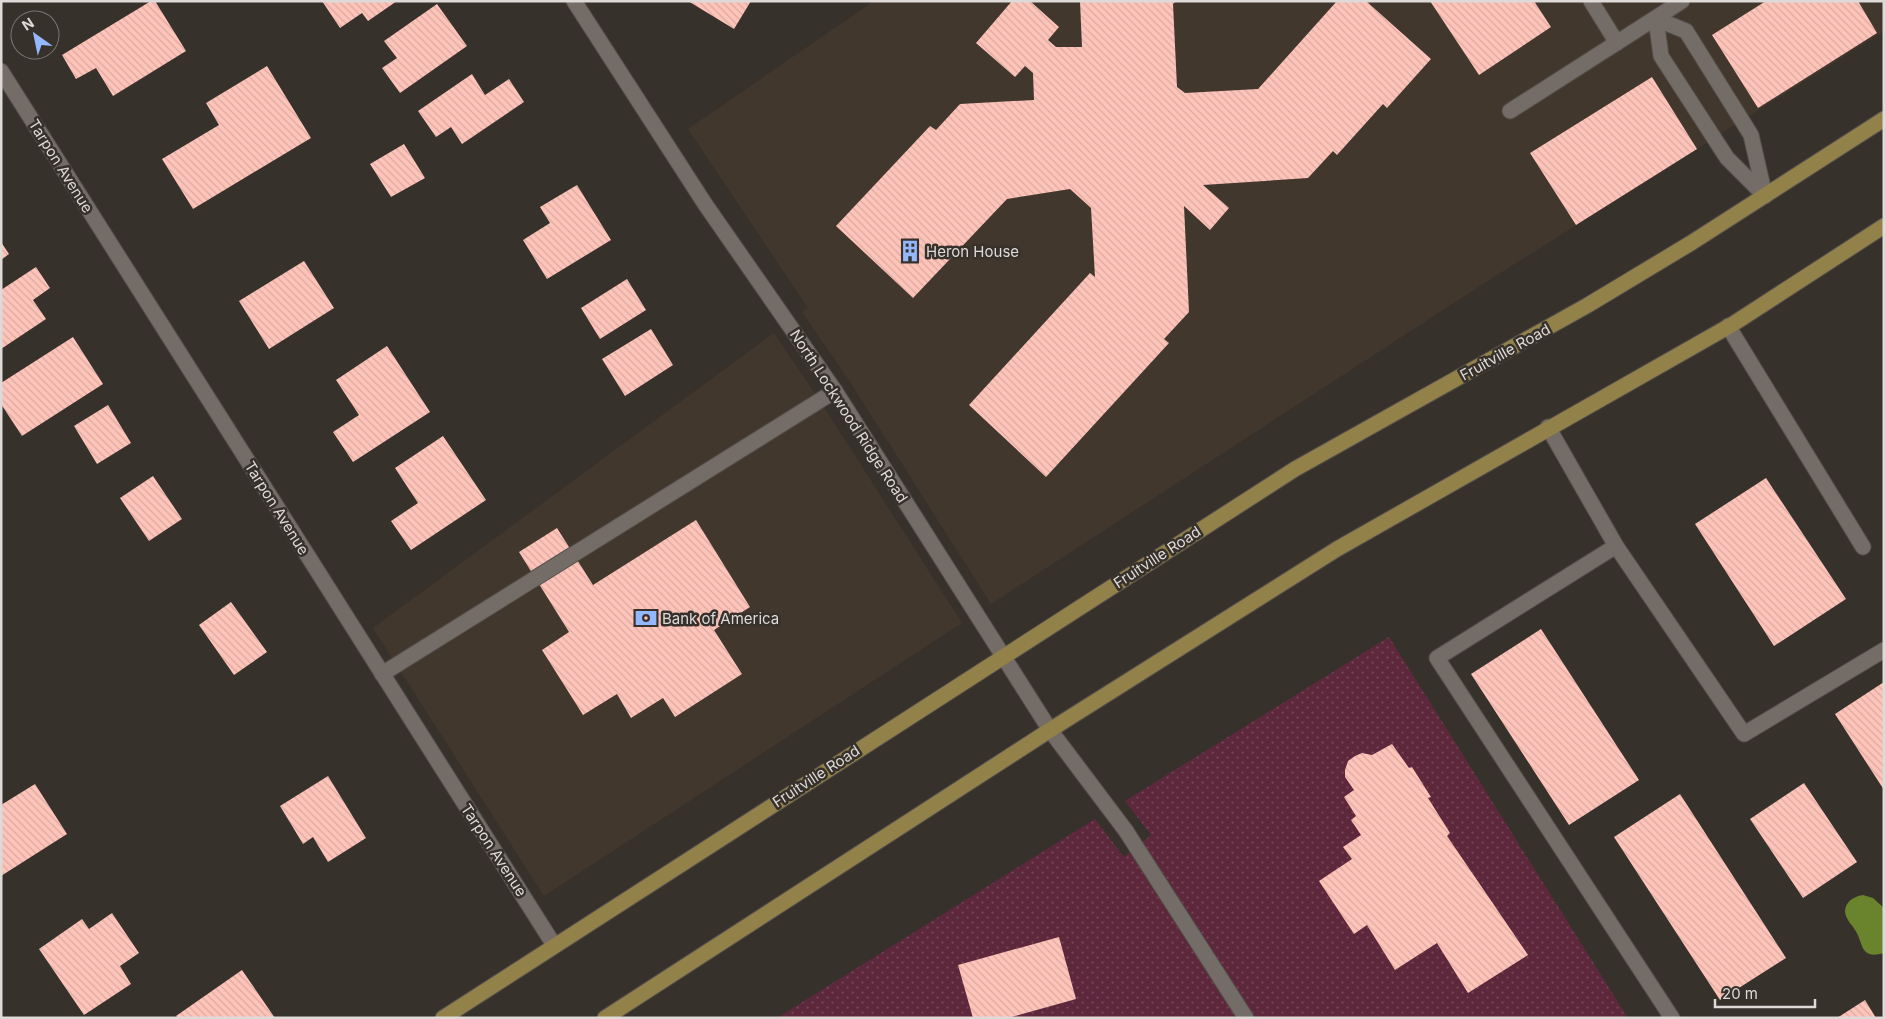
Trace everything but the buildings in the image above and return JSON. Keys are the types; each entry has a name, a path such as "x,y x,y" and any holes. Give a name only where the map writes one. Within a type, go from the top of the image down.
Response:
{"main road":[{"name":"Fruitville Road","path":"443,1018 1295,469 1588,305 1691,243 1884,119"},
{"path":"605,1018 1050,730 1337,549 1728,326 1884,226"}],"street":[{"name":"North Lockwood Ridge Road","path":"574,1 705,204 835,391 1050,730 1126,831 1246,1018"},
{"path":"1591,1 1617,43"},
{"path":"1510,111 1682,1"},
{"path":"1656,19 1686,31 1751,135 1765,196"},
{"path":"1656,19 1661,56 1727,158 1765,196"},
{"name":"Tarpon Avenue","path":"1,71 554,945"},
{"path":"1728,326 1863,547"},
{"path":"382,674 835,391"},
{"path":"1548,427 1616,546 1744,734 1884,650"},
{"path":"1616,546 1437,658 1672,1018"}],"shaded area":[{"path":"874,1 1884,1 1884,31 1483,284 991,604 850,382 802,312 808,308 688,129"},
{"path":"774,333 820,401 962,623 544,896 373,628"},
{"path":"1389,637 1628,1018 777,1018 1095,819 1124,857 1151,835 1125,801"},
{"path":"1863,895 1873,898 1884,908 1884,953 1876,955 1866,952 1846,915 1846,907 1850,900"}],"place":[{"name":"Heron House","path":"910,251"},
{"name":"Bank of America","path":"646,618"}]}
